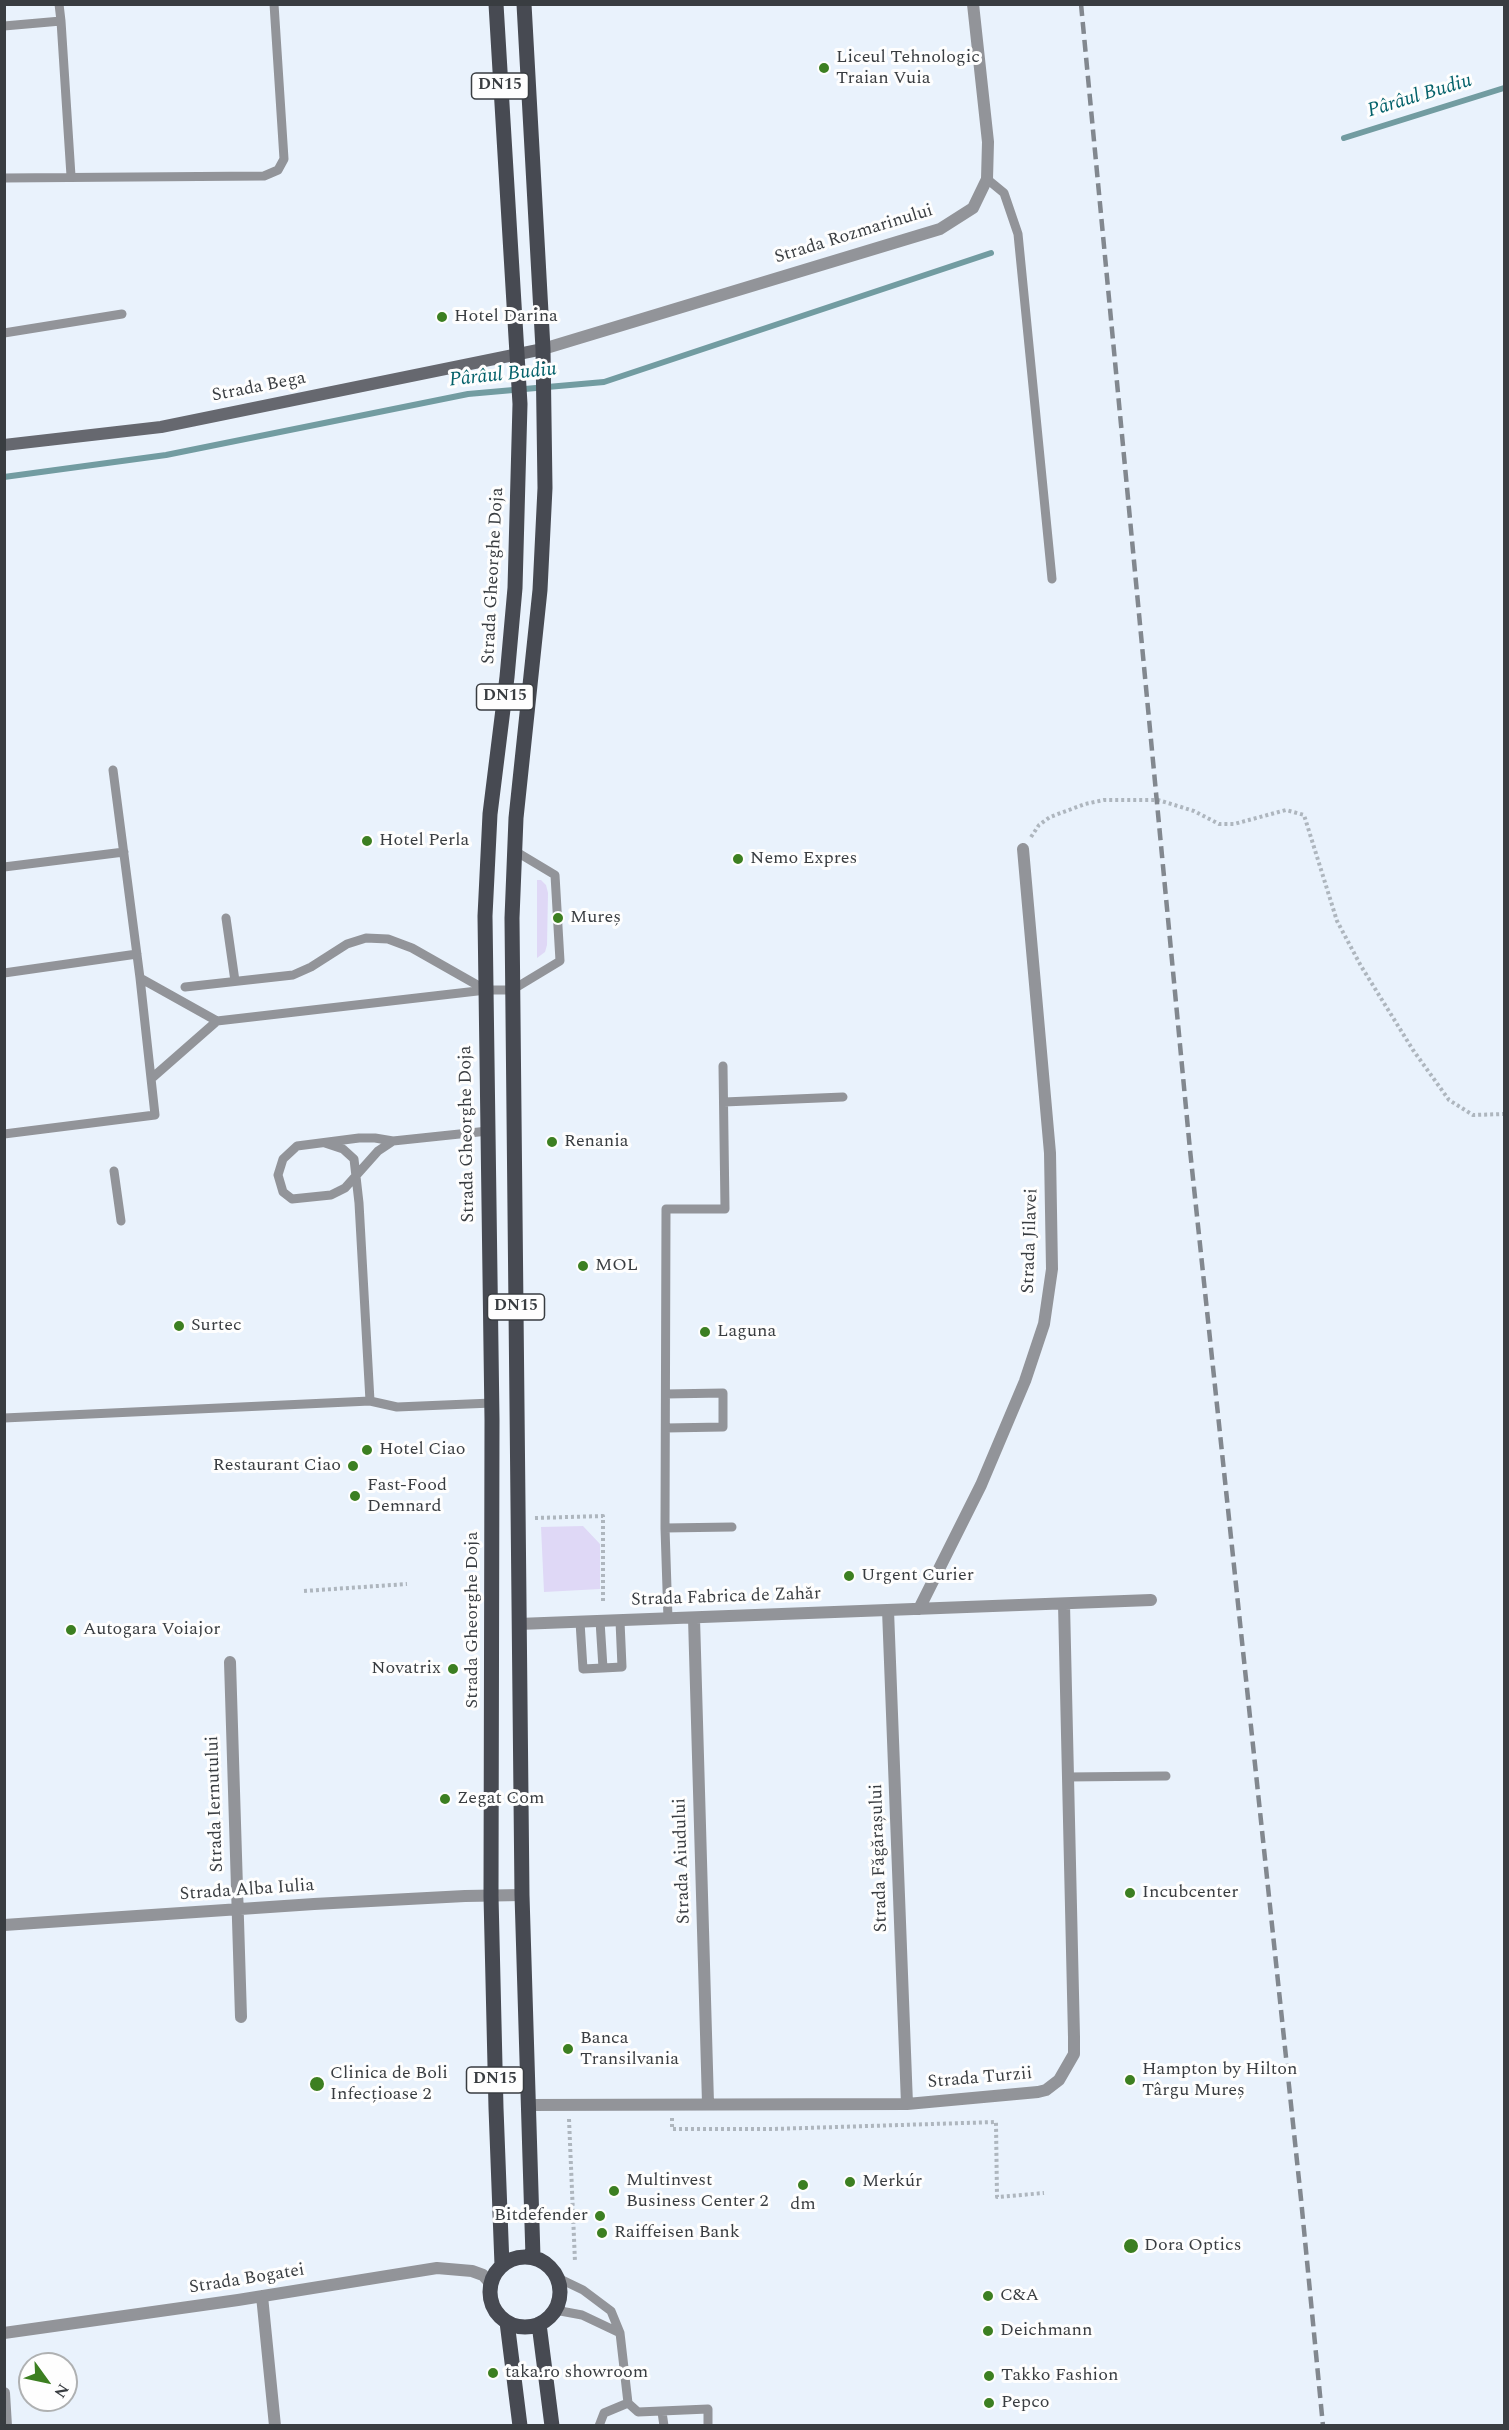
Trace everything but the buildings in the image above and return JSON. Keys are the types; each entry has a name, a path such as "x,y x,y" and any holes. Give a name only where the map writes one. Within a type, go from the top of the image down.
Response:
{"main road":[{"name":"Strada Gheorghe Doja","path":"496,4 520,404 515,588 507,677 490,814 485,916 492,1402 491,1896 502,2265"},
{"name":"DN15","path":"524,4 543,355 545,488 540,590 516,818 512,990 522,1895 533,2257"},
{"name":"Strada Bega","path":"4,445 161,427 543,355"},
{"path":"533,2257 552,2269 558,2278 560,2300 555,2310 539,2324 517,2326 507,2322 493,2306 491,2284 502,2265 511,2259 533,2257"},
{"path":"507,2322 520,2426"},
{"path":"539,2324 552,2426"}],"street":[{"name":"Strada Rozmarinului","path":"543,355 940,229 972,208 987,179 988,142 973,4"},
{"name":"Strada Jilavei","path":"919,1609 981,1485 1025,1381 1044,1324 1052,1269 1050,1153 1023,849"},
{"name":"Strada Fabrica de Zahăr","path":"518,1624 1151,1600"},
{"name":"Strada Turzii","path":"528,2105 907,2104 1038,2092 1046,2090 1059,2080 1074,2054 1064,1604"},
{"name":"Strada Făgărașului","path":"888,1610 907,2104"},
{"name":"Strada Aiudului","path":"694,1618 708,2103"},
{"name":"Strada Iernutului","path":"230,1662 241,2018"},
{"name":"Strada Alba Iulia","path":"4,1926 314,1904 522,1895"},
{"name":"Strada Bogatei","path":"4,2333 437,2268 472,2271 483,2275 491,2284"},
{"path":"262,2296 275,2426"},
{"path":"4,2393 6,2426"}],"lane":[{"path":"59,4 71,176"},
{"path":"4,178 264,176 278,170 284,159 274,4"},
{"path":"4,26 61,21"},
{"path":"987,179 1004,193 1018,234 1052,579"},
{"path":"4,333 122,314"},
{"path":"4,1134 155,1115 153,1078 113,770"},
{"path":"153,1078 217,1021 486,990 512,990 560,961 555,875 515,851"},
{"path":"4,867 124,852"},
{"path":"226,918 235,981"},
{"path":"185,987 293,975 311,967 347,944 366,938 388,939 412,948 486,990"},
{"path":"4,973 137,954"},
{"path":"140,978 217,1021"},
{"path":"668,1619 665,1528 666,1209 725,1209 723,1066"},
{"path":"724,1102 843,1097"},
{"path":"393,1141 378,1151 345,1188 330,1195 292,1199 283,1192 278,1175 283,1159 297,1146 359,1138 393,1141 488,1131"},
{"path":"325,1143 343,1149 354,1159 370,1401"},
{"path":"114,1171 121,1221"},
{"path":"666,1394 723,1393 723,1427 666,1428"},
{"path":"4,1418 370,1401 397,1407 492,1402"},
{"path":"665,1528 732,1527"},
{"path":"580,1622 583,1670 622,1667 620,1620"},
{"path":"600,1621 603,1668"},
{"path":"1067,1777 1166,1776"},
{"path":"558,2278 583,2290 611,2311 620,2333 628,2403 639,2412 708,2409 708,2426"},
{"path":"555,2310 582,2315 620,2333"},
{"path":"598,2426 604,2413 628,2403"},
{"path":"662,2412 663,2426"}],"path":[{"path":"1023,849 1039,825 1050,817 1085,804 1104,801 1158,800 1194,811 1219,824 1234,824 1286,810 1304,815 1337,921 1361,966 1413,1050 1449,1100 1473,1114 1504,1114"},
{"path":"535,1518 603,1516 603,1601"},
{"path":"304,1591 407,1584"},
{"path":"568,2113 575,2262"},
{"path":"672,2113 672,2129 773,2129 996,2122 998,2197 1044,2193"}],"shaded area":[{"path":"537,880 541,880 546,885 548,893 547,945 545,952 537,958"},
{"path":"583,1526 600,1544 600,1589 544,1592 541,1527"}],"waterway":[{"name":"Pârâul Budiu","path":"1344,138 1504,88"},
{"name":"Pârâul Budiu","path":"4,477 166,455 468,394 604,382 991,253"}],"railway":[{"path":"1081,4 1190,1150 1323,2426"}],"place":[{"name":"Liceul Tehnologic Traian Vuia","path":"824,68"},
{"name":"Hotel Darina","path":"442,317"},
{"name":"Hotel Perla","path":"367,841"},
{"name":"Nemo Expres","path":"738,859"},
{"name":"Mureș","path":"558,918"},
{"name":"Renania","path":"552,1142"},
{"name":"MOL","path":"583,1266"},
{"name":"Surtec","path":"179,1326"},
{"name":"Laguna","path":"705,1332"},
{"name":"Hotel Ciao","path":"367,1450"},
{"name":"Restaurant Ciao","path":"353,1466"},
{"name":"Fast-Food Demnard","path":"355,1496"},
{"name":"Urgent Curier","path":"849,1576"},
{"name":"Autogara Voiajor","path":"71,1630"},
{"name":"Novatrix","path":"453,1669"},
{"name":"Zegat Com","path":"445,1799"},
{"name":"Incubcenter","path":"1130,1893"},
{"name":"Banca Transilvania","path":"568,2049"},
{"name":"Hampton by Hilton Târgu Mureș","path":"1130,2080"},
{"name":"Clinica de Boli Infecțioase 2","path":"317,2084"},
{"name":"Merkúr","path":"850,2182"},
{"name":"dm","path":"803,2185"},
{"name":"Multinvest Business Center 2","path":"614,2191"},
{"name":"Bitdefender","path":"600,2216"},
{"name":"Raiffeisen Bank","path":"602,2233"},
{"name":"Dora Optics","path":"1131,2246"},
{"name":"C&A","path":"988,2296"},
{"name":"Deichmann","path":"988,2331"},
{"name":"taka.ro showroom","path":"493,2373"},
{"name":"Takko Fashion","path":"989,2376"},
{"name":"Pepco","path":"989,2403"}]}
